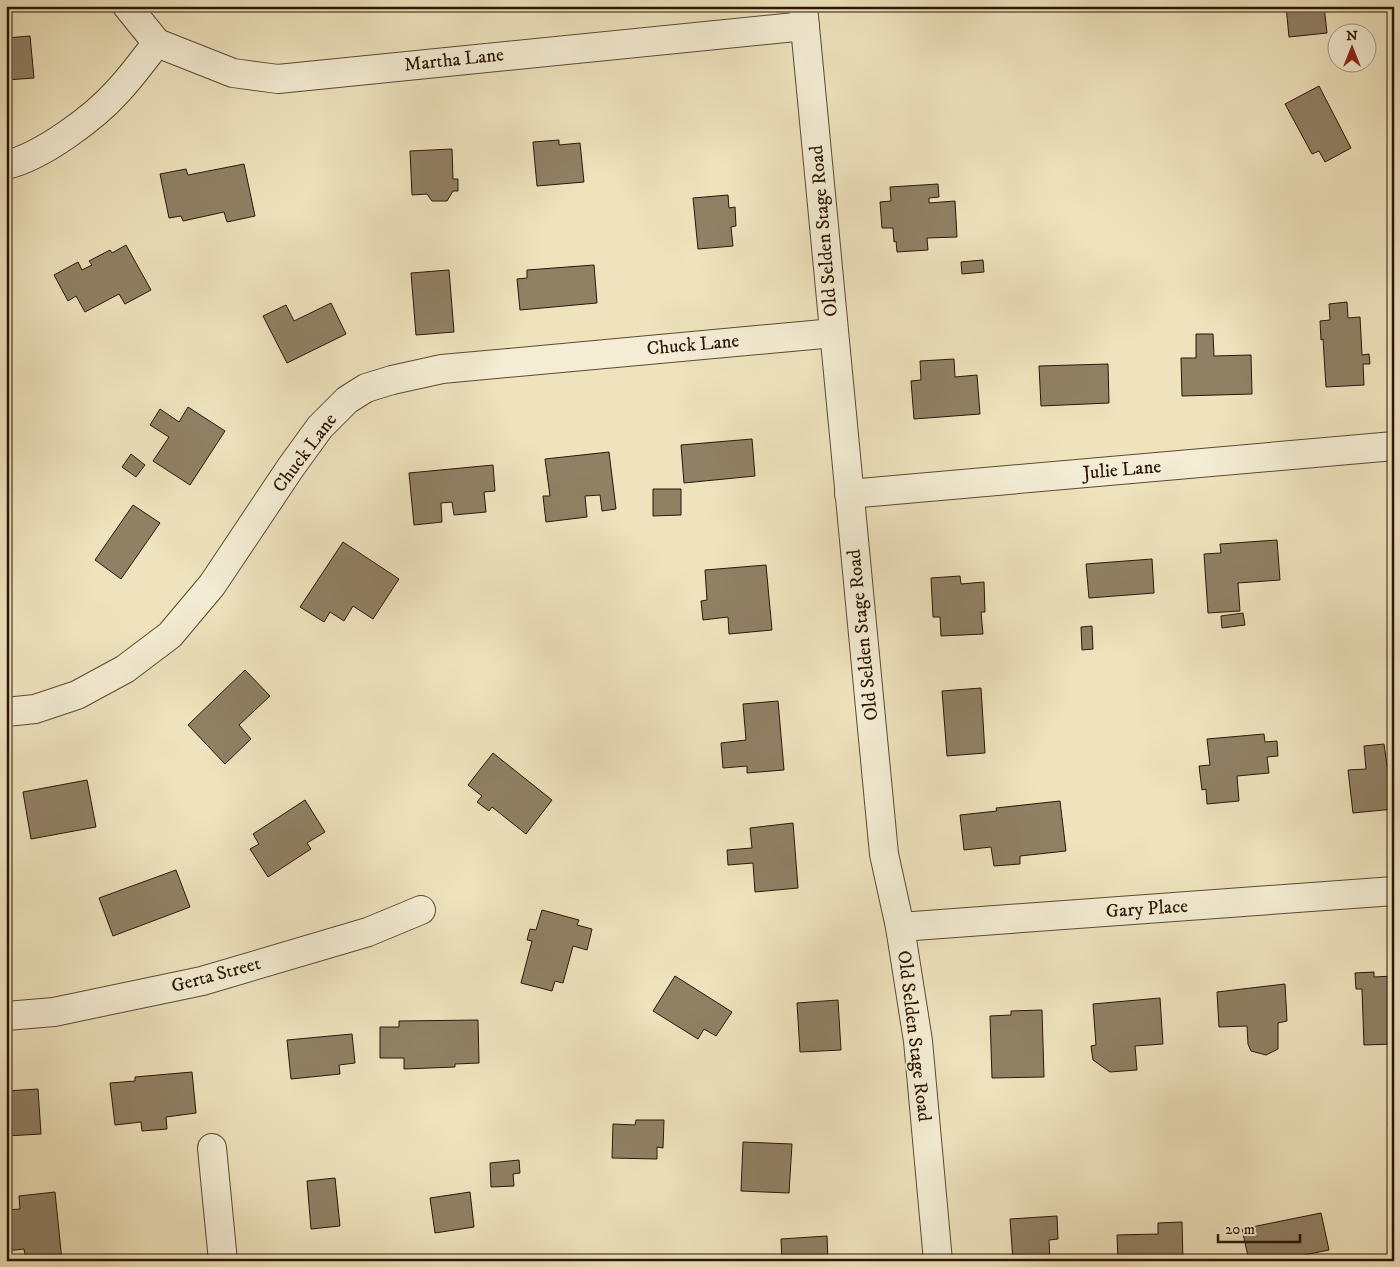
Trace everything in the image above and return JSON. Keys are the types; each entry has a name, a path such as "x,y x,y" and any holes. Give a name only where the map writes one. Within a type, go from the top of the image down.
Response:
{"street":[{"path":"6,165 14,164 48,147 88,118 117,92 156,43 127,6"},
{"name":"Martha Lane","path":"156,43 234,73 278,79 804,16"},
{"name":"Old Selden Stage Road","path":"804,16 884,854 900,927 918,1041 938,1261"},
{"name":"Chuck Lane","path":"6,712 35,709 78,695 125,669 170,635 212,585 320,427 347,400 366,388 442,369 834,332"},
{"name":"Julie Lane","path":"849,494 1394,446"},
{"name":"Gary Place","path":"900,927 1394,891"},
{"name":"Gerta Street","path":"6,1016 54,1012 202,980 368,932 421,910"},
{"path":"212,1148 223,1261"}],"building":[{"path":"1286,6 1324,6 1327,33 1289,37"},
{"path":"30,36 34,78 6,80 6,38"},
{"path":"1319,86 1351,148 1325,162 1319,151 1312,154 1285,104"},
{"path":"559,140 559,145 580,143 584,182 537,186 533,142"},
{"path":"452,149 453,179 458,179 458,191 453,191 447,201 432,201 427,194 412,195 410,151"},
{"path":"244,164 255,216 227,222 224,212 183,221 181,216 169,218 160,174 186,169 188,175"},
{"path":"938,184 939,197 929,198 929,203 955,201 957,237 927,238 928,250 897,252 893,228 882,228 880,202 891,201 890,187"},
{"path":"728,195 729,208 735,207 736,226 731,227 733,246 698,249 693,198"},
{"path":"126,245 151,290 125,304 119,294 85,312 76,296 68,301 54,275 78,262 82,270 92,265 89,261 110,250 112,253"},
{"path":"983,260 984,272 962,274 961,262"},
{"path":"594,265 597,303 520,310 517,279 527,278 527,270"},
{"path":"449,270 454,332 416,335 411,273"},
{"path":"1347,302 1348,318 1360,317 1362,355 1369,354 1370,364 1363,364 1364,385 1326,387 1320,321 1330,320 1329,304"},
{"path":"331,303 346,334 287,363 263,316 286,305 294,321"},
{"path":"1196,334 1213,334 1214,356 1251,355 1252,394 1182,396 1181,358 1196,358"},
{"path":"954,359 955,377 977,375 980,414 914,419 911,381 921,380 920,361"},
{"path":"1108,364 1109,403 1041,406 1039,366"},
{"path":"188,407 225,431 190,485 153,461 169,437 150,425 160,409 179,422"},
{"path":"752,439 755,476 684,483 681,445"},
{"path":"609,452 616,509 602,511 600,495 585,496 587,517 546,522 543,496 550,496 545,459"},
{"path":"131,454 145,465 136,477 122,467"},
{"path":"493,465 495,491 484,492 486,512 454,515 452,502 441,503 442,522 414,525 409,473"},
{"path":"653,489 681,489 681,515 653,516"},
{"path":"133,505 160,523 121,579 95,560"},
{"path":"1277,540 1280,580 1238,583 1240,611 1208,613 1204,554 1221,553 1220,544"},
{"path":"343,542 399,579 373,619 353,606 344,621 330,612 324,622 300,607"},
{"path":"1152,559 1154,593 1089,598 1086,564"},
{"path":"766,565 772,630 729,634 728,617 703,620 701,601 707,600 705,570"},
{"path":"960,576 961,584 984,582 985,612 981,612 983,634 941,636 940,617 933,617 931,578"},
{"path":"6,606 9,606 9,644 6,644"},
{"path":"1243,613 1245,625 1222,628 1221,616"},
{"path":"1092,626 1093,649 1082,650 1081,627"},
{"path":"245,670 270,696 239,725 251,739 225,764 188,725"},
{"path":"981,688 985,753 947,756 942,691"},
{"path":"778,701 784,770 747,773 747,766 723,768 721,743 746,740 743,704"},
{"path":"1264,734 1265,742 1277,741 1278,756 1267,757 1269,773 1237,776 1239,801 1207,804 1206,789 1202,790 1199,766 1210,765 1207,739"},
{"path":"1384,744 1387,766 1394,766 1394,809 1353,813 1348,770 1366,769 1364,746"},
{"path":"493,753 552,800 526,834 492,807 489,811 477,802 482,796 468,785"},
{"path":"87,780 96,827 31,839 23,792"},
{"path":"305,800 325,832 307,843 311,849 268,877 250,849 259,844 253,834"},
{"path":"1060,801 1066,851 1020,856 1020,864 994,866 991,847 964,850 960,815 997,811 996,808"},
{"path":"793,823 798,888 755,892 753,863 728,865 727,850 752,848 750,828"},
{"path":"176,870 190,907 113,936 99,898"},
{"path":"542,910 579,920 577,925 592,929 587,950 573,946 563,983 555,981 552,991 521,983 532,941 527,940 530,929 536,930"},
{"path":"7,914 11,954 8,955 9,964 6,964"},
{"path":"1374,972 1374,977 1394,976 1394,1044 1364,1045 1362,989 1356,989 1355,973"},
{"path":"675,976 732,1012 716,1036 704,1029 698,1039 653,1011"},
{"path":"1285,984 1287,1021 1278,1023 1278,1049 1266,1055 1251,1051 1248,1044 1247,1026 1219,1027 1217,992"},
{"path":"1160,998 1163,1044 1135,1046 1137,1070 1110,1072 1093,1060 1091,1046 1096,1045 1093,1004"},
{"path":"838,1000 841,1050 800,1052 797,1003"},
{"path":"1042,1010 1044,1077 992,1078 990,1016 1011,1015 1011,1011"},
{"path":"478,1020 479,1063 455,1064 455,1067 404,1069 404,1058 380,1058 380,1027 399,1027 399,1021"},
{"path":"352,1034 355,1063 339,1065 340,1074 291,1079 287,1040"},
{"path":"192,1072 196,1113 166,1117 167,1129 142,1131 141,1122 115,1125 110,1083 135,1081 135,1077"},
{"path":"38,1089 41,1134 6,1136 6,1091"},
{"path":"636,1120 664,1120 663,1148 657,1147 657,1159 612,1158 613,1124 635,1125"},
{"path":"1394,1123 1394,1150 1388,1124"},
{"path":"743,1142 792,1144 789,1193 741,1191"},
{"path":"519,1160 520,1173 513,1174 514,1186 491,1187 490,1163"},
{"path":"335,1178 340,1226 311,1229 307,1181"},
{"path":"55,1192 62,1261 26,1261 24,1249 6,1251 6,1210 20,1209 19,1196"},
{"path":"470,1192 474,1227 435,1233 430,1198"},
{"path":"1321,1213 1329,1250 1274,1261 1249,1261 1242,1229"},
{"path":"1057,1216 1058,1239 1049,1240 1050,1261 1013,1261 1010,1219"},
{"path":"1182,1222 1183,1261 1118,1261 1117,1235 1158,1234 1158,1223"},
{"path":"827,1236 828,1261 782,1261 781,1239"}]}
